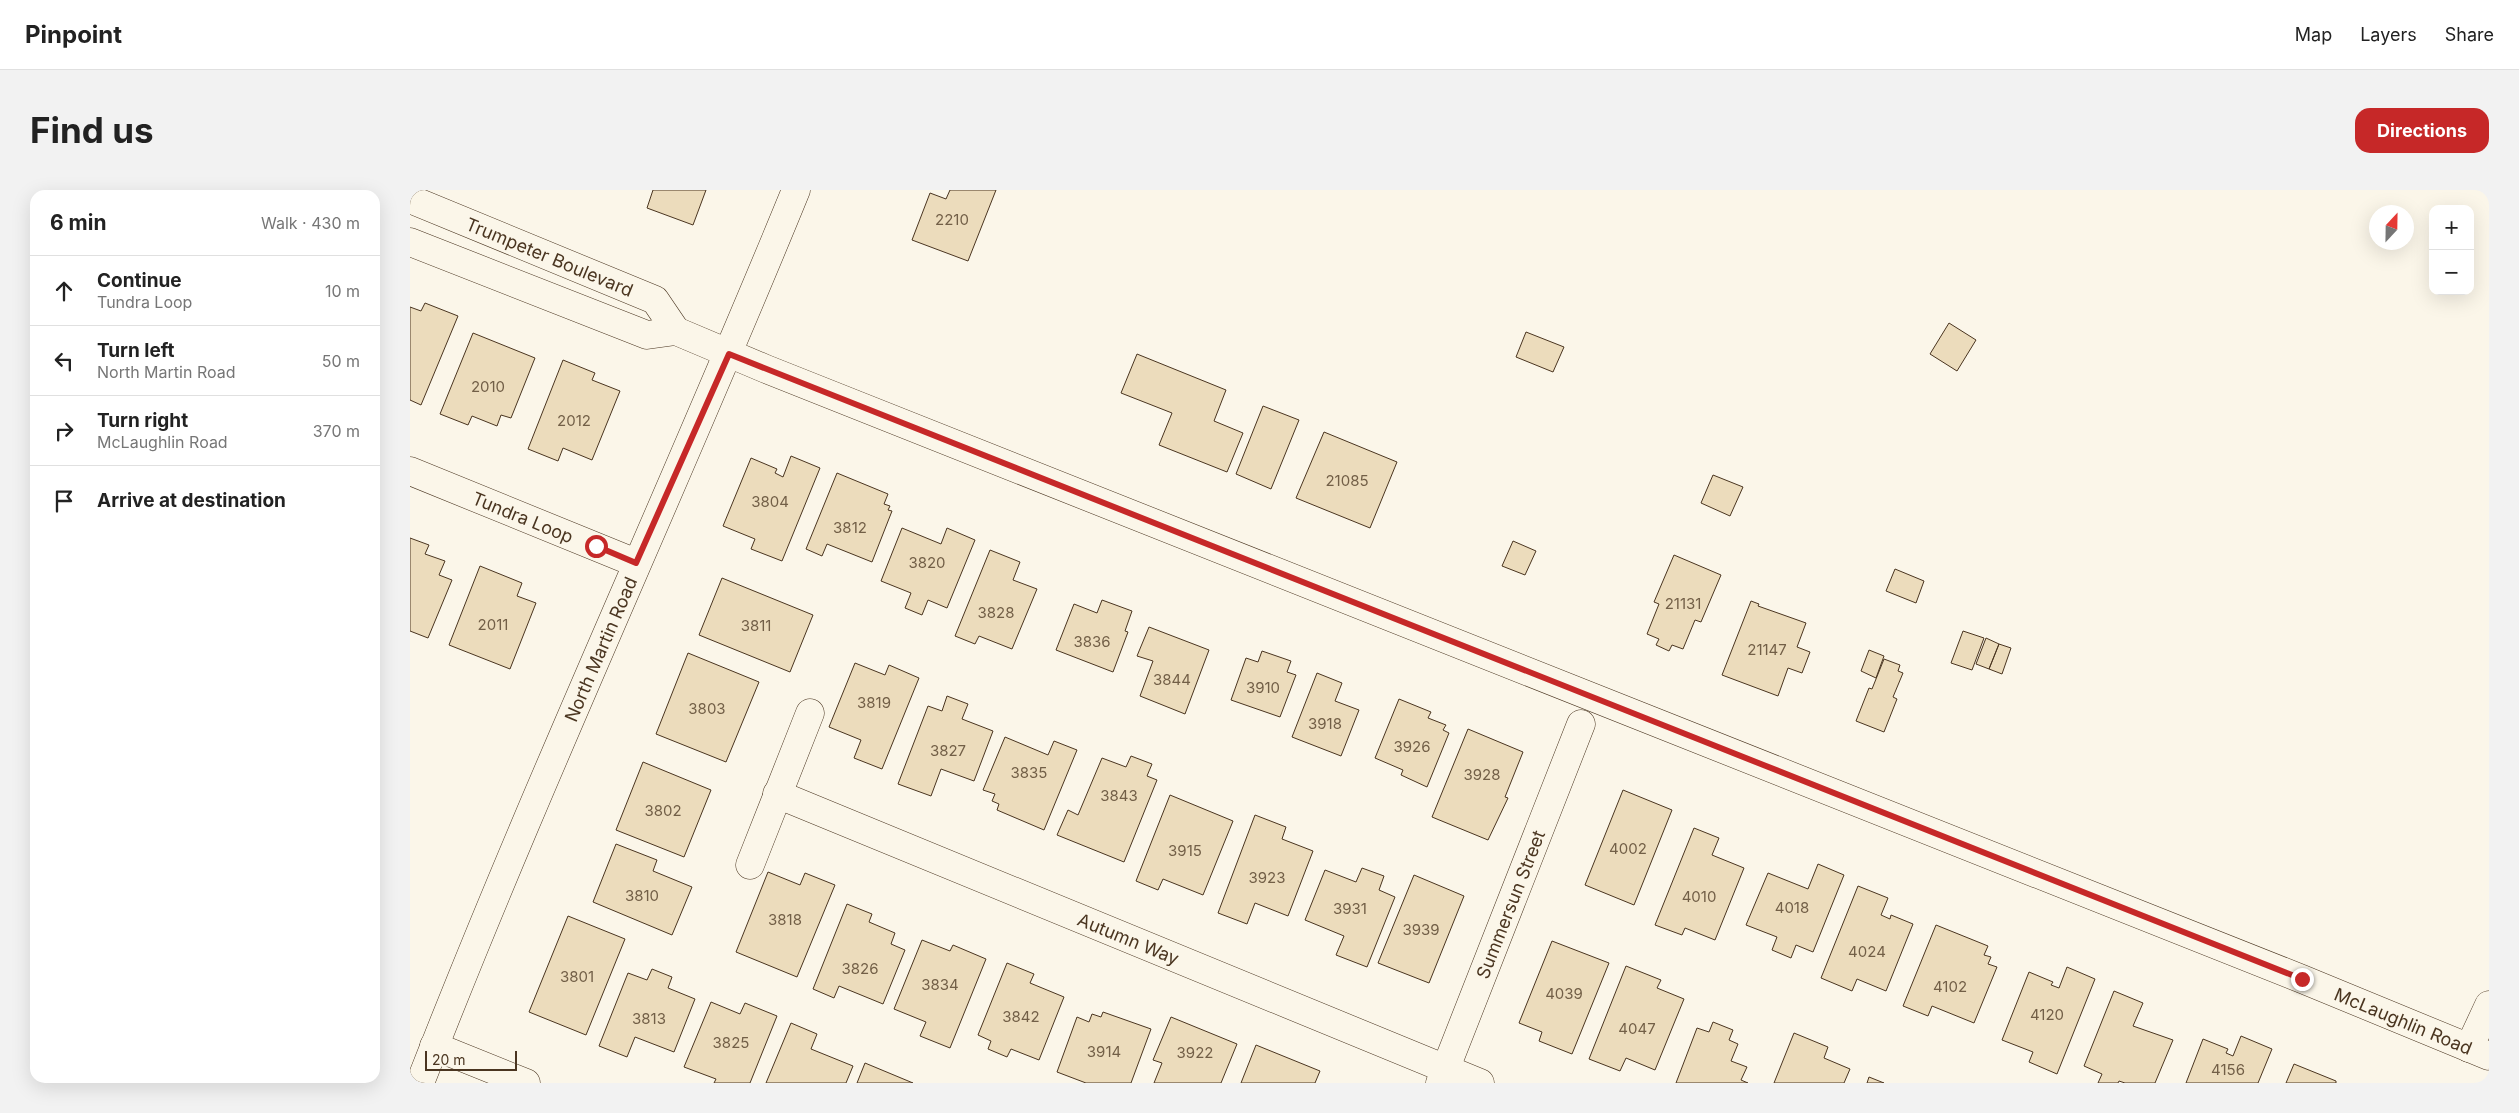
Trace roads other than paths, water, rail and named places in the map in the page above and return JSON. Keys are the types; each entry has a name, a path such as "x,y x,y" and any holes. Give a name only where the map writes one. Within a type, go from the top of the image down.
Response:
{"street":[{"name":"North Martin Road","path":"420,1083 636,563 729,354 796,190"},
{"name":"Trumpeter Boulevard","path":"410,199 655,300 676,331 647,335 410,242"},
{"path":"676,331 729,354"},
{"name":"McLaughlin Road","path":"729,354 2302,979 2479,1052"},
{"name":"Tundra Loop","path":"410,471 636,563"},
{"path":"750,865 810,713"},
{"name":"Summersun Street","path":"1443,1076 1581,724"},
{"name":"Autumn Way","path":"777,794 1443,1076 1480,1083"},
{"path":"2479,1052 2489,1005"},
{"path":"434,1046 526,1083"}]}
